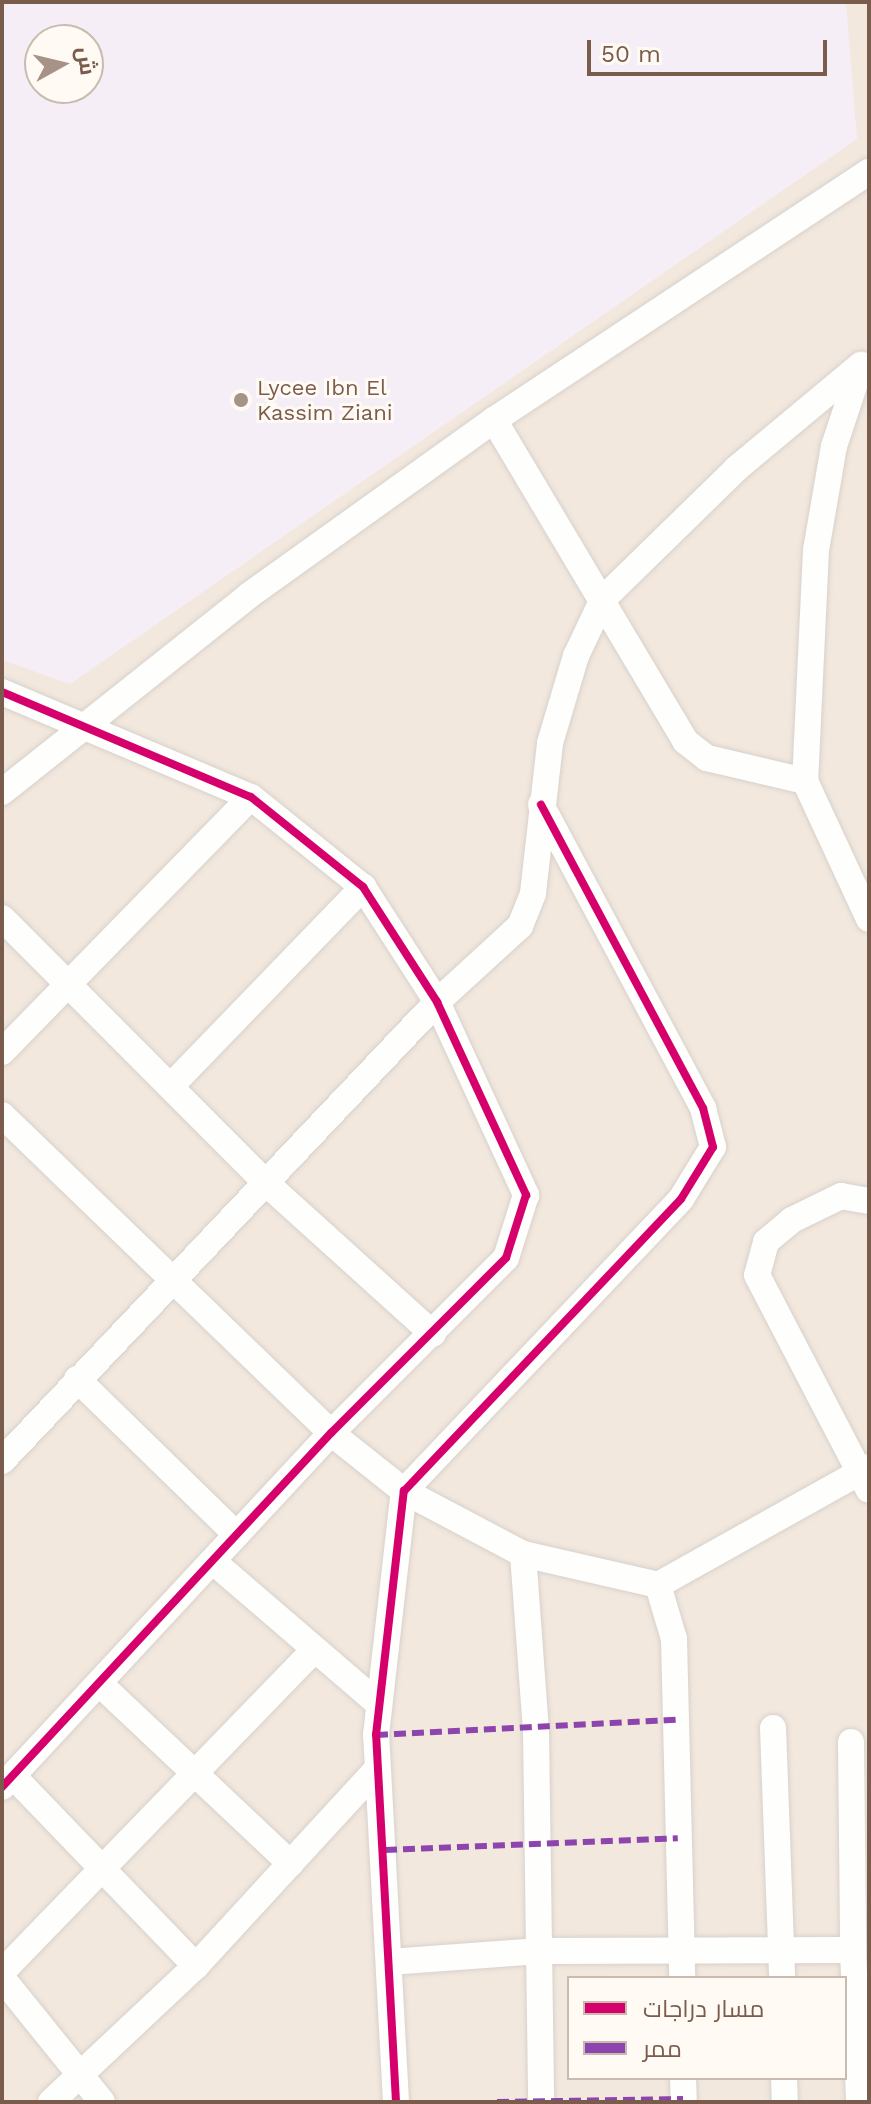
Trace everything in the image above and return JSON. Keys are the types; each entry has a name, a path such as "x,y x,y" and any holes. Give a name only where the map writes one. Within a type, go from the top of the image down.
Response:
{"street":[{"path":"2,792 248,596 494,420 869,172"},
{"path":"2,1461 169,1280 266,1183 437,1002 520,926 533,893 541,804 571,671 603,599 736,469 865,362"},
{"path":"865,362 834,446 816,550 805,781 869,919"},
{"path":"494,420 696,753 805,781"},
{"path":"2,692 89,723 251,797 363,887 437,1002 526,1195 506,1258 331,1433 237,1535 216,1564 7,1781 103,1866 196,1966"},
{"path":"2,1052 251,797"},
{"path":"396,2102 377,1769 379,1704 404,1491 681,1199 713,1147 707,1117 541,804"},
{"path":"171,1086 363,887"},
{"path":"2,918 266,1183 433,1334"},
{"path":"2,1115 169,1280 331,1433 404,1491 523,1554 658,1585 865,1477 767,1307 757,1265 766,1242 824,1200 869,1201"},
{"path":"77,1379 237,1535"},
{"path":"523,1554 540,1951 541,2102"},
{"path":"216,1564 312,1652 379,1704"},
{"path":"658,1585 674,1639 682,1976"},
{"path":"2,1972 312,1652"},
{"path":"100,1684 291,1864"},
{"path":"773,1728 782,1976"},
{"path":"851,1742 853,1950 862,2016 859,2102"},
{"path":"51,2102 81,2070 196,1966 377,1769"},
{"path":"389,1962 540,1951 853,1950"},
{"path":"2,1978 81,2070 102,2102"},
{"path":"683,2080 684,2102"},
{"path":"784,2080 785,2102"}],"shaded area":[{"path":"2,2 869,2 869,2102 2,2102"},
{"name":"Lycee Ibn El Kassim Ziani","path":"2,2 846,2 857,139 70,684 2,660"}],"marked path":[{"path":"376,1735 676,1720"},
{"path":"385,1850 678,1838"},
{"path":"497,2102 683,2099"}],"cycle path":[{"path":"2,692 251,797 363,887 437,1002 526,1195 506,1258 331,1433 2,1787"},
{"path":"396,2102 376,1735 404,1491 681,1199 713,1147 703,1108 541,804"}],"place":[{"name":"Lycee Ibn El Kassim Ziani","path":"241,400"}]}
